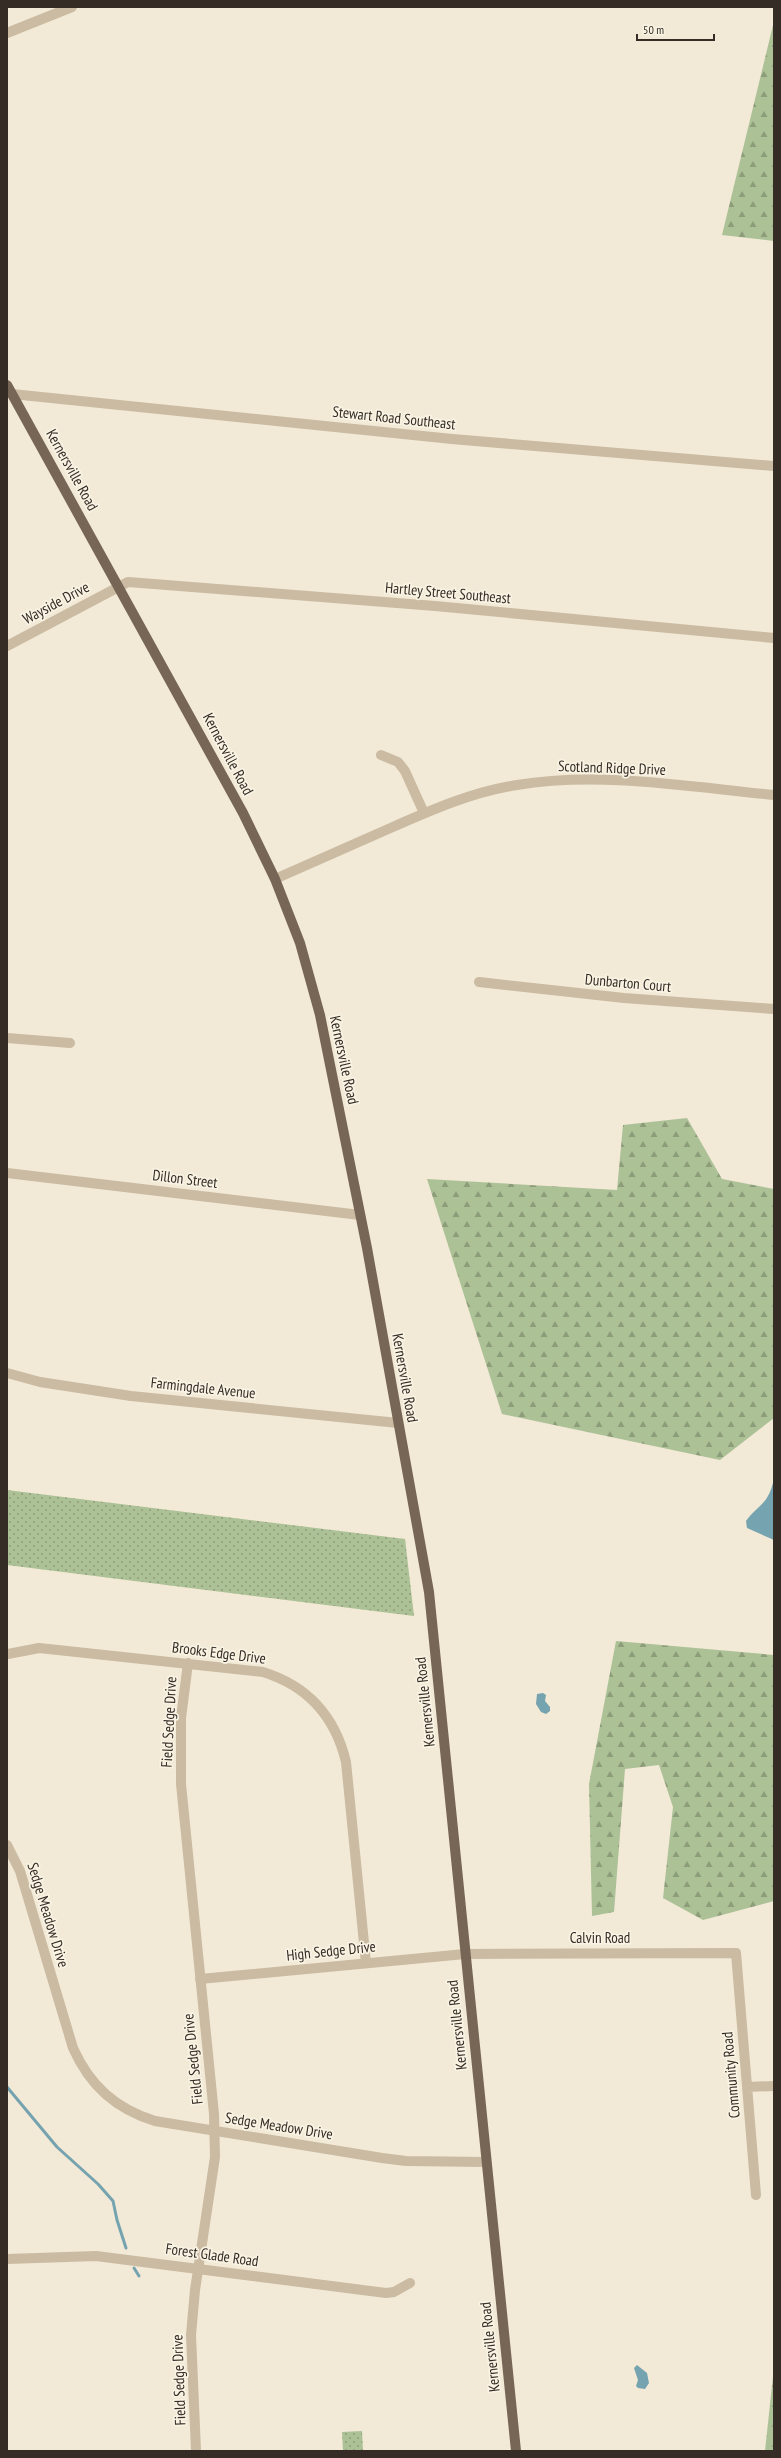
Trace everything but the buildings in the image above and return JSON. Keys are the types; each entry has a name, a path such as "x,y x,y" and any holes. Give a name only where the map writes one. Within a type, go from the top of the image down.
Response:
{"main road":[{"name":"Kernersville Road","path":"7,385 120,586 243,813 275,879 300,943 320,1015 360,1215 429,1592 516,2451"}],"street":[{"path":"7,33 72,7"},
{"name":"Stewart Road Southeast","path":"12,394 452,439 774,466"},
{"name":"Hartley Street Southeast","path":"120,586 128,582 435,606 774,638"},
{"name":"Wayside Drive","path":"7,646 120,586"},
{"path":"381,754 398,762 405,771 424,813"},
{"name":"Scotland Ridge Drive","path":"275,879 424,813 491,790 522,784 566,780 618,781 774,794"},
{"name":"Dunbarton Court","path":"480,982 624,998 774,1010"},
{"path":"7,1038 70,1043"},
{"name":"Dillon Street","path":"7,1173 360,1215"},
{"name":"Farmingdale Avenue","path":"7,1373 46,1383 131,1396 398,1424"},
{"name":"Brooks Edge Drive","path":"8,1654 39,1648 263,1672 280,1677 308,1694 328,1716 337,1732 346,1762 366,1963"},
{"name":"Field Sedge Drive","path":"188,1663 180,1752 214,2131 215,2157 198,2270 191,2335 196,2451"},
{"name":"Sedge Meadow Drive","path":"7,1845 20,1871 73,2048 88,2076 109,2098 140,2116 156,2121 214,2131 388,2159 486,2162"},
{"name":"Calvin Road","path":"465,1954 736,1953"},
{"name":"Community Road","path":"736,1953 756,2194"},
{"name":"High Sedge Drive","path":"200,1979 465,1954"},
{"path":"747,2087 774,2086"},
{"name":"Forest Glade Road","path":"7,2259 96,2256 386,2293 394,2292 410,2283"}],"green space":[{"path":"774,21 774,241 722,235"},
{"path":"687,1118 722,1179 774,1189 774,1418 720,1460 502,1414 427,1179 617,1190 623,1125"},
{"path":"7,1490 405,1539 414,1616 7,1565"},
{"path":"616,1641 774,1655 774,1901 703,1920 663,1898 673,1807 659,1765 625,1769 614,1912 592,1916 589,1784"},
{"path":"774,2367 774,2451 765,2451"},
{"path":"362,2431 363,2451 343,2451 342,2432"}],"water":[{"path":"774,1479 774,1540 747,1528 746,1521 766,1499 772,1488"},
{"path":"543,1693 546,1695 545,1701 550,1707 550,1711 546,1714 541,1712 536,1704 537,1694"},
{"path":"637,2365 647,2373 649,2383 645,2389 638,2388 636,2386 638,2380 634,2368"}],"waterway":[{"path":"7,2087 57,2147 98,2184 113,2201 117,2220 126,2248"},
{"path":"134,2268 139,2276"}]}
